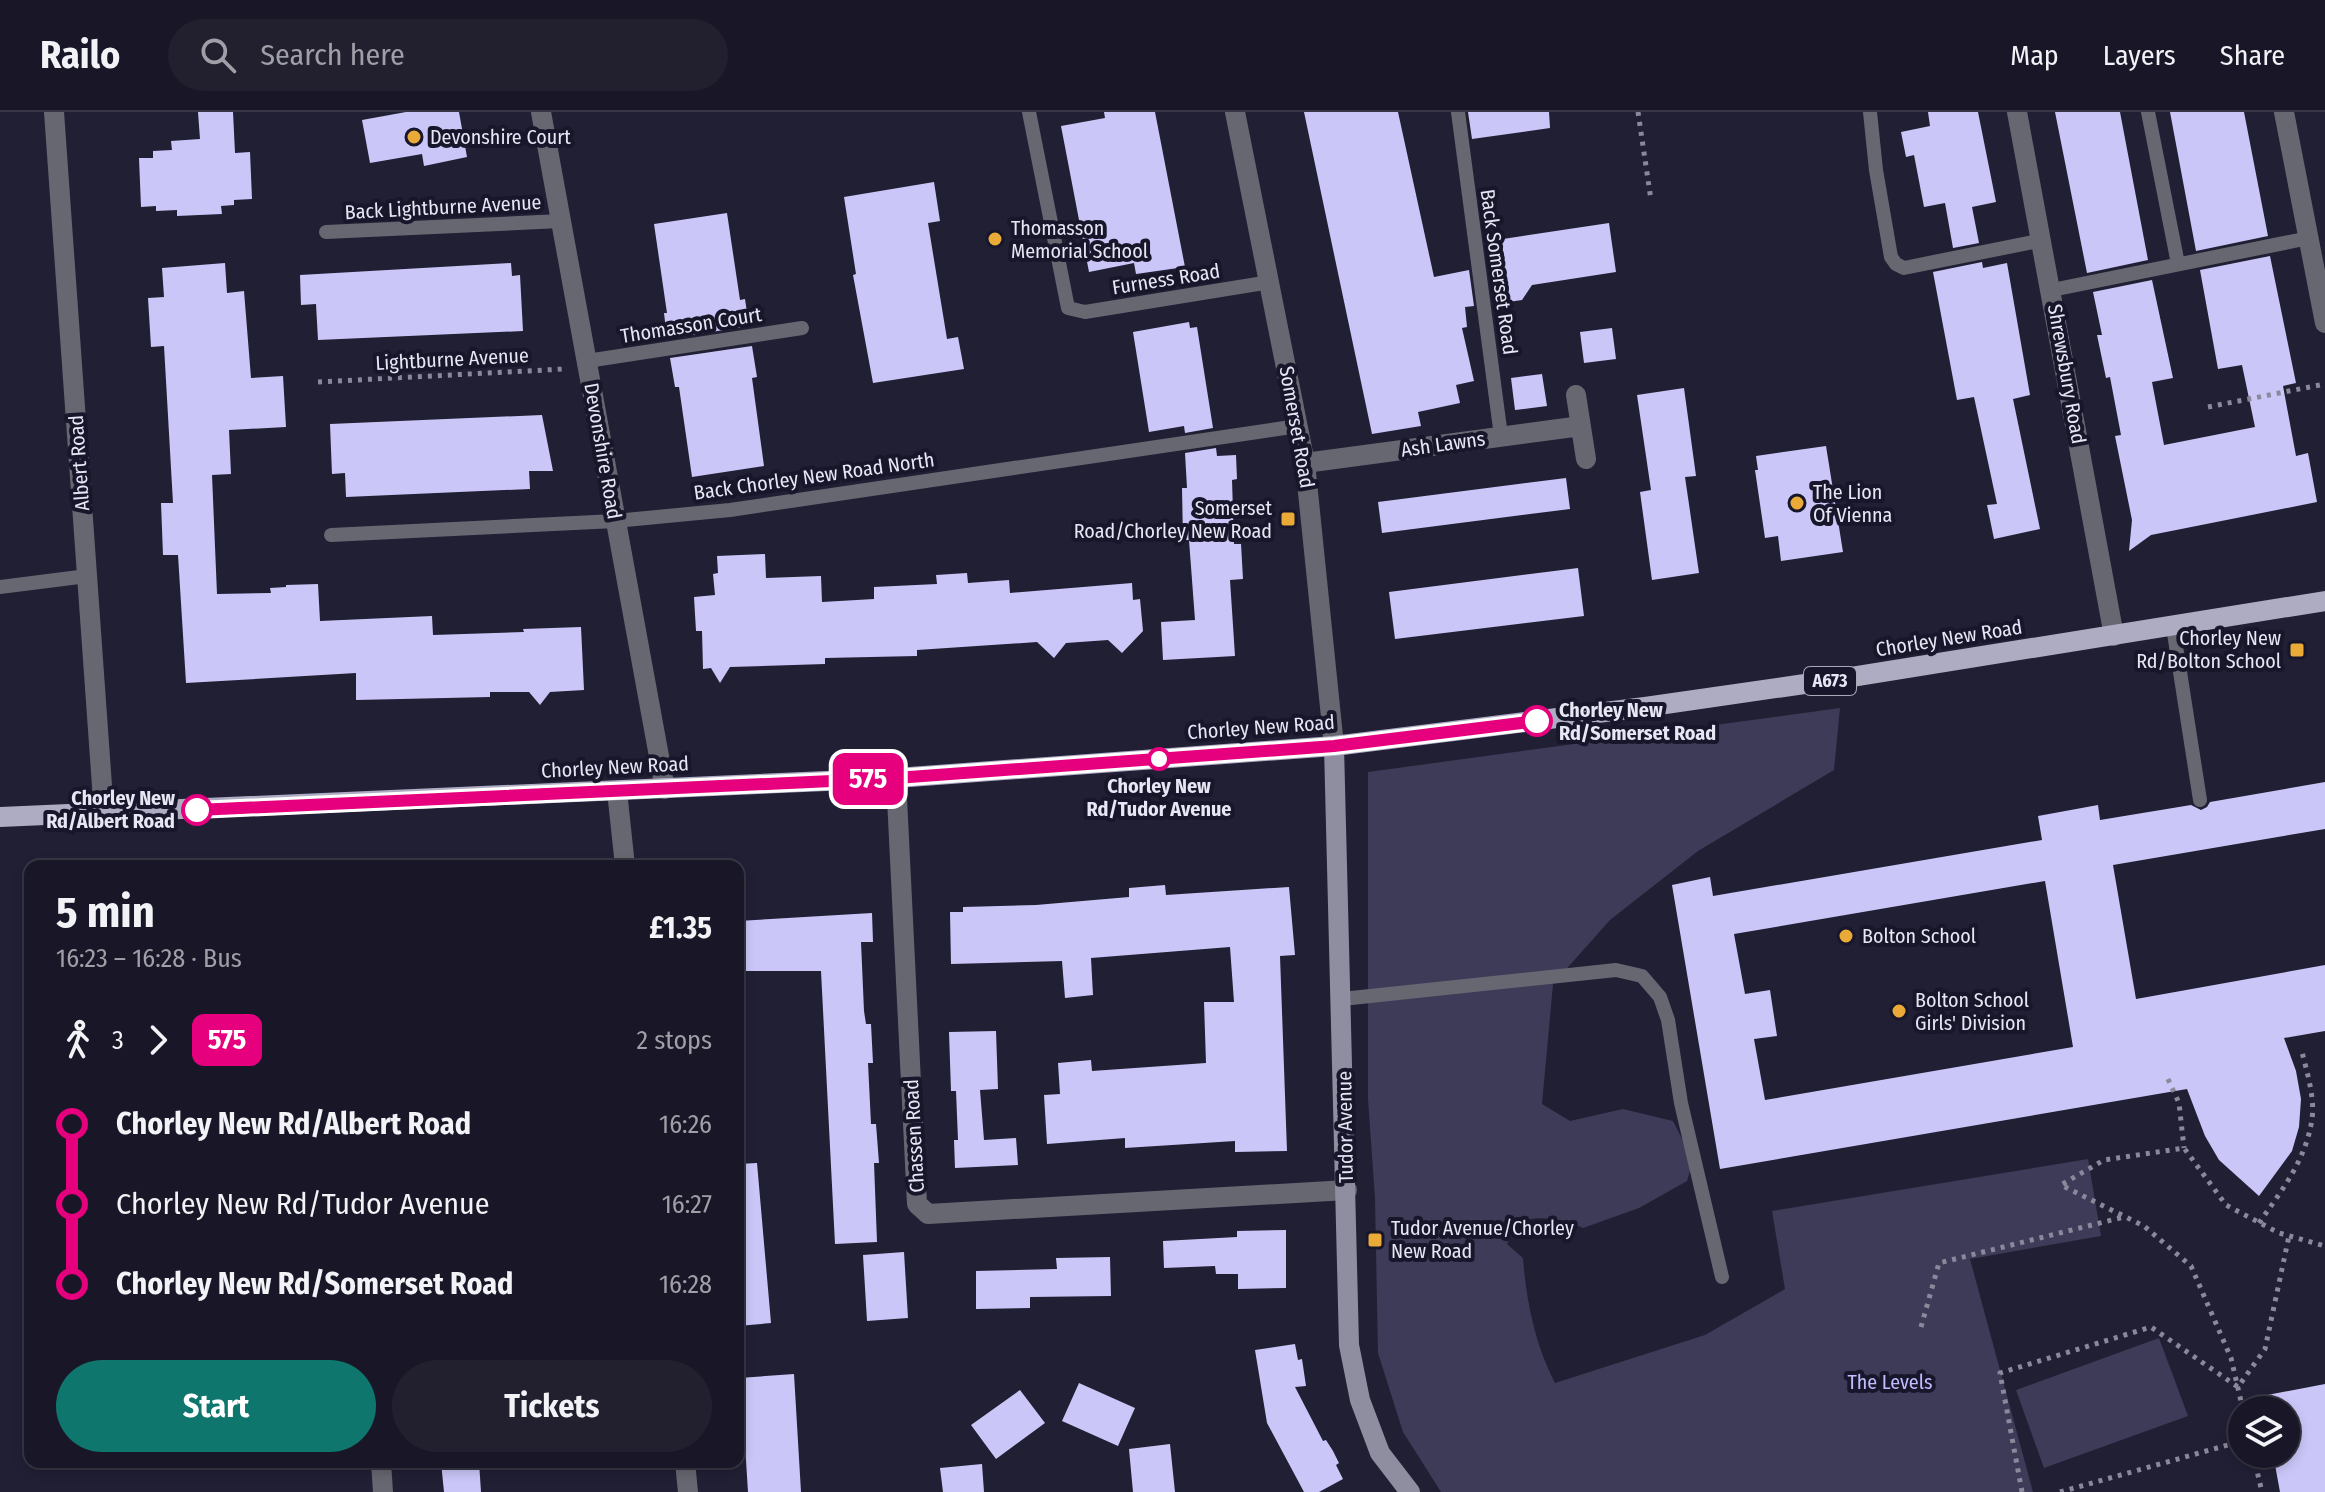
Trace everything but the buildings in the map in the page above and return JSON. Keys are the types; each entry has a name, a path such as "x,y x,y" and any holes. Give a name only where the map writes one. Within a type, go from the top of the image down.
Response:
{"main road":[{"name":"Chorley New Road","path":"0,817 896,778 1334,746 1660,705 2325,601"},
{"name":"Tudor Avenue","path":"1334,746 1349,1345 1360,1400 1380,1453 1410,1492"}],"street":[{"name":"Albert Road","path":"54,112 104,814"},
{"name":"Devonshire Road","path":"541,112 665,789"},
{"name":"Somerset Road","path":"1235,112 1305,463 1334,746"},
{"name":"Shrewsbury Road","path":"2017,112 2114,636"},
{"path":"2284,112 2325,323"},
{"path":"1576,395 1586,459"},
{"name":"Ash Lawns","path":"1305,463 1581,426"},
{"name":"Chassen Road","path":"896,778 917,1204 928,1214 1347,1190"},
{"path":"617,791 624,860"},
{"path":"381,1468 383,1492"},
{"path":"686,1468 688,1492"}],"lane":[{"name":"Furness Road","path":"1029,112 1068,308 1085,312 1270,282"},
{"name":"Back Somerset Road","path":"1458,112 1501,436"},
{"path":"1870,112 1876,170 1891,257 1896,264 1904,268 2043,240"},
{"path":"2148,112 2178,264"},
{"name":"Back Lightburne Avenue","path":"326,232 561,221"},
{"path":"2052,290 2309,238"},
{"name":"Thomasson Court","path":"588,364 802,328"},
{"name":"Back Chorley New Road North","path":"331,535 615,521 730,510 1298,426"},
{"path":"0,587 87,576"},
{"path":"2173,627 2200,800"},
{"path":"1342,999 1616,970 1642,976 1660,997 1668,1020 1681,1103 1722,1277"}],"path":[{"path":"1638,112 1651,200"},
{"name":"Lightburne Avenue","path":"318,382 588,364"},
{"path":"2208,407 2325,384"},
{"path":"2259,1223 2297,1169 2312,1118 2302,1052"},
{"path":"2168,1079 2179,1103 2184,1148 2226,1205 2289,1236 2325,1246"},
{"path":"2184,1148 2104,1160 2061,1185 2144,1226 2191,1266 2231,1358 2240,1396"},
{"path":"1921,1327 1939,1263 2125,1217"},
{"path":"2238,1387 2265,1349 2289,1236"},
{"path":"2022,1492 2000,1373 2151,1327 2238,1387"},
{"path":"2060,1492 2228,1445"},
{"path":"2256,1468 2262,1492"}],"green space":[{"name":"The Levels","path":"1840,708 1834,770 1698,851 1610,920 1553,984 1542,1104 1570,1121 1623,1109 1673,1121 1693,1161 1687,1181 1639,1208 1583,1228 1551,1219 1518,1221 1507,1244 1523,1258 1533,1322 1555,1383 1705,1335 1785,1289 1772,1211 2088,1159 2101,1236 1970,1259 2033,1492 1441,1492 1403,1432 1378,1353 1375,1198 1368,1099 1368,772"},
{"path":"2159,1338 2188,1416 2044,1468 2016,1390"}],"bus line":[{"name":"575","path":"197,810 896,778 1334,746 1537,721"}],"place":[{"name":"Devonshire Court","path":"414,137"},
{"name":"Thomasson Memorial School","path":"995,239"},
{"name":"The Lion Of Vienna","path":"1797,503"},
{"name":"Somerset Road/Chorley New Road","path":"1288,519"},
{"name":"Chorley New Rd/Bolton School","path":"2297,650"},
{"name":"Chorley New Rd/Somerset Road","path":"1537,721"},
{"name":"Chorley New Rd/Tudor Avenue","path":"1159,759"},
{"name":"Chorley New Rd/Albert Road","path":"197,810"},
{"name":"Bolton School","path":"1846,936"},
{"name":"Bolton School Girls' Division","path":"1899,1011"},
{"name":"Tudor Avenue/Chorley New Road","path":"1375,1240"}]}
